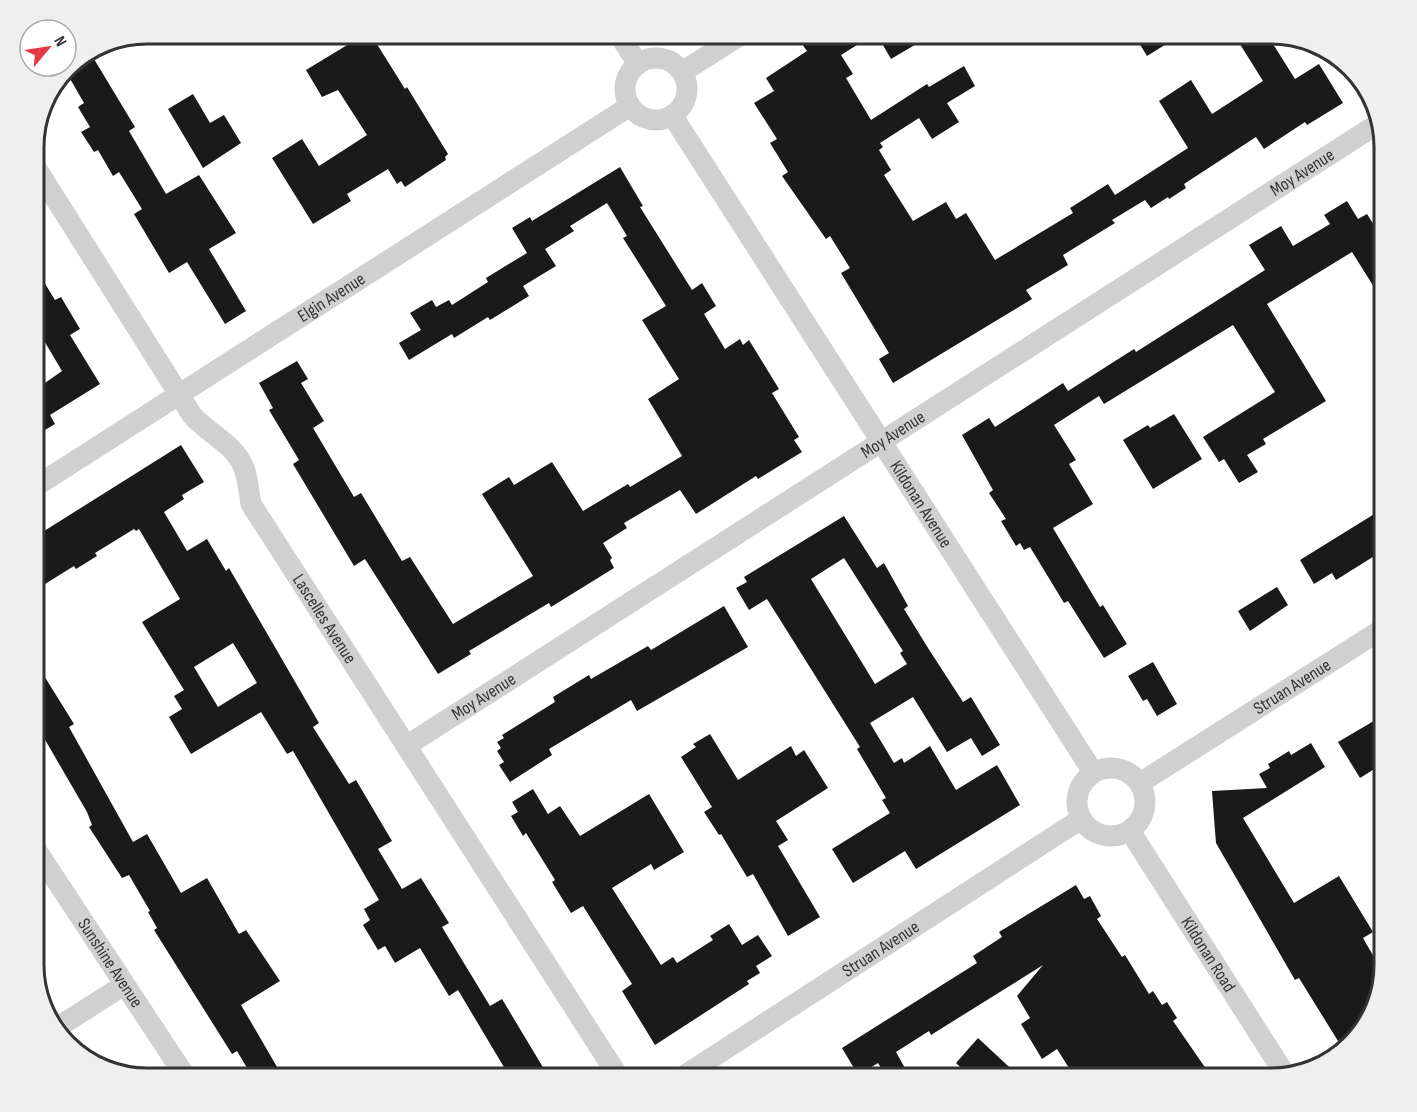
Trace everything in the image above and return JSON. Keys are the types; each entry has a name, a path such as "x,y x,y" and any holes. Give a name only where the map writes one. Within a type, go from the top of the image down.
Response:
{"street":[{"path":"625,44 638,64"},
{"path":"682,72 727,44"},
{"path":"657,58 666,60 682,72 686,81 684,101 672,116 654,120 637,113 630,106 625,88 627,79 638,64 657,58"},
{"name":"Elgin Avenue","path":"44,481 630,106"},
{"name":"Kildonan Avenue","path":"672,116 1093,772"},
{"name":"Moy Avenue","path":"406,746 1372,128"},
{"name":"Lascelles Avenue","path":"44,180 203,428 230,447 244,466 251,504 613,1068"},
{"name":"Struan Avenue","path":"1140,783 1374,634"},
{"path":"1113,767 1130,773 1140,783 1146,803 1140,822 1130,831 1114,837 1096,833 1082,819 1077,801 1082,784 1093,772 1113,767"},
{"name":"Struan Avenue","path":"696,1068 1082,819"},
{"name":"Kildonan Road","path":"1130,831 1281,1068"},
{"name":"Sunshine Avenue","path":"44,862 180,1068"},
{"path":"62,1024 124,984"}],"building":[{"path":"349,44 377,44 405,89 407,87 448,154 445,157 446,160 405,187 401,181 397,184 388,169 347,194 351,201 313,224 272,158 302,139 319,166 367,135 338,90 322,97 306,70"},
{"path":"802,44 858,44 841,55 853,74 846,78 871,120 927,84 929,87 964,66 975,86 947,103 959,122 932,139 919,118 880,143 883,147 879,150 891,170 884,175 913,221 946,202 956,219 966,213 995,260 1073,213 1070,208 1108,184 1115,195 1188,148 1159,101 1191,80 1212,114 1263,81 1240,44 1273,44 1295,79 1319,64 1343,103 1307,125 1305,122 1264,149 1256,137 1184,184 1186,188 1169,199 1168,197 1151,208 1145,200 1112,220 1115,223 1063,255 1068,265 1026,290 1032,299 893,383 879,359 889,353 841,273 850,268 830,236 826,239 782,176 788,172 770,143 777,139 754,103 774,91 766,78 807,51"},
{"path":"882,44 916,44 891,59"},
{"path":"1140,44 1166,44 1147,56"},
{"path":"93,58 135,127 129,131 166,194 199,175 236,233 209,249 246,311 225,324 187,262 169,273 134,214 142,209 119,172 113,176 98,150 94,152 81,132 90,127 78,107 84,103 70,78 78,78 78,69"},
{"path":"193,94 210,123 224,115 241,143 203,168 168,109"},
{"path":"620,167 643,206 640,207 692,290 702,283 716,306 704,314 725,349 740,339 743,345 749,340 779,389 772,393 799,437 794,440 802,452 758,479 756,476 696,514 680,490 624,523 627,528 603,543 612,558 610,560 614,568 551,607 549,603 469,651 471,654 438,674 365,559 354,566 293,464 299,460 269,410 273,408 259,383 297,361 308,379 301,383 324,421 313,428 354,497 361,493 402,561 410,557 453,624 533,576 482,494 509,477 514,485 552,462 583,511 628,484 630,487 682,456 648,399 679,379 642,320 666,306 623,238 627,236 607,203 570,226 574,231 545,249 556,266 523,286 529,296 490,320 488,317 454,338 452,334 409,360 399,343 421,330 410,313 432,300 436,307 449,300 452,305 488,282 486,278 527,253 512,228 530,217 532,221"},
{"path":"1347,201 1358,219 1367,214 1374,225 1374,287 1352,252 1267,304 1326,401 1263,439 1266,444 1247,455 1258,472 1239,483 1224,459 1219,462 1203,437 1275,392 1233,325 1104,404 1099,396 1054,425 1076,460 1069,464 1093,504 1053,528 1100,607 1103,605 1127,644 1104,658 1068,601 1064,603 1030,547 1024,550 1020,543 1016,546 1001,521 1006,519 989,493 993,490 962,435 989,418 995,427 1063,383 1068,391 1134,349 1136,352 1265,270 1249,245 1281,226 1293,246 1330,224 1324,215"},
{"path":"44,282 55,300 61,297 80,329 70,335 100,384 50,415 55,424 44,430 44,384 62,371 44,341"},
{"path":"1174,414 1202,459 1153,489 1123,440 1148,425 1150,428"},
{"path":"181,445 204,482 182,495 184,499 164,512 187,551 207,539 226,571 229,568 319,723 313,727 349,784 356,780 392,841 378,849 402,889 421,878 449,923 442,927 490,1006 502,999 543,1068 504,1068 458,990 449,996 420,948 395,963 385,946 378,950 363,925 370,920 364,909 379,900 293,751 287,754 261,712 191,754 169,717 182,709 174,696 184,690 142,622 180,599 139,529 136,531 134,529 95,553 97,556 76,569 74,566 45,584 44,531","holes":["233,643 257,683 218,707 194,667"]},
{"path":"1374,514 1374,556 1336,580 1332,573 1314,584 1300,560"},
{"path":"844,516 877,568 884,563 908,606 904,609 928,648 963,702 971,697 1000,745 982,756 971,738 947,752 913,697 870,723 894,763 902,758 904,763 930,746 956,790 997,765 1020,805 916,869 905,851 853,883 832,849 890,813 882,800 886,798 857,749 860,747 767,599 749,610 736,588 747,582 744,577","holes":["844,558 903,651 900,653 907,664 875,684 811,579"]},
{"path":"1277,587 1288,605 1250,631 1238,611"},
{"path":"724,606 748,647 637,711 631,700 549,749 552,755 510,782 499,765 504,762 497,751 501,748 497,742 504,738 502,735 555,702 553,697 589,675 591,679 648,646 651,650"},
{"path":"1153,662 1177,704 1157,716 1147,699 1143,701 1128,676"},
{"path":"44,676 74,724 69,727 133,842 147,834 181,893 207,878 239,934 246,930 280,981 241,1005 278,1068 247,1068 237,1051 232,1054 154,930 157,928 148,912 150,911 129,875 122,878 89,827 92,825 87,812 44,738"},
{"path":"1374,721 1374,769 1360,778 1338,742"},
{"path":"710,734 738,780 791,746 796,756 804,750 828,788 776,821 788,840 778,846 820,917 788,936 753,874 747,877 721,834 719,835 704,812 712,807 681,757 696,747 693,744"},
{"path":"1311,743 1325,767 1243,818 1294,903 1339,876 1373,932 1363,938 1374,957 1372,986 1368,999 1360,1017 1338,1041 1299,978 1295,980 1216,843 1212,791 1267,788 1259,774 1270,768 1268,764 1289,751 1291,755"},
{"path":"533,789 548,814 560,806 580,836 649,794 684,852 654,870 651,864 612,888 661,965 673,957 677,963 713,940 710,936 729,924 742,945 758,935 772,956 756,966 760,973 747,981 749,984 655,1045 622,991 632,984 583,906 571,913 552,882 555,880 526,833 523,836 511,816 518,812 512,802"},
{"path":"1076,885 1084,899 1090,896 1101,916 1097,919 1122,957 1125,955 1149,994 1153,991 1162,1005 1167,1002 1177,1018 1173,1021 1205,1068 1069,1068 1057,1049 1042,1059 1021,1024 1030,1018 1017,996 1043,965 931,1035 929,1031 896,1052 905,1068 881,1068 878,1063 870,1068 854,1068 842,1048 977,963 973,956 1002,937 999,932"},
{"path":"978,1038 1010,1068 961,1068 956,1063"}]}
